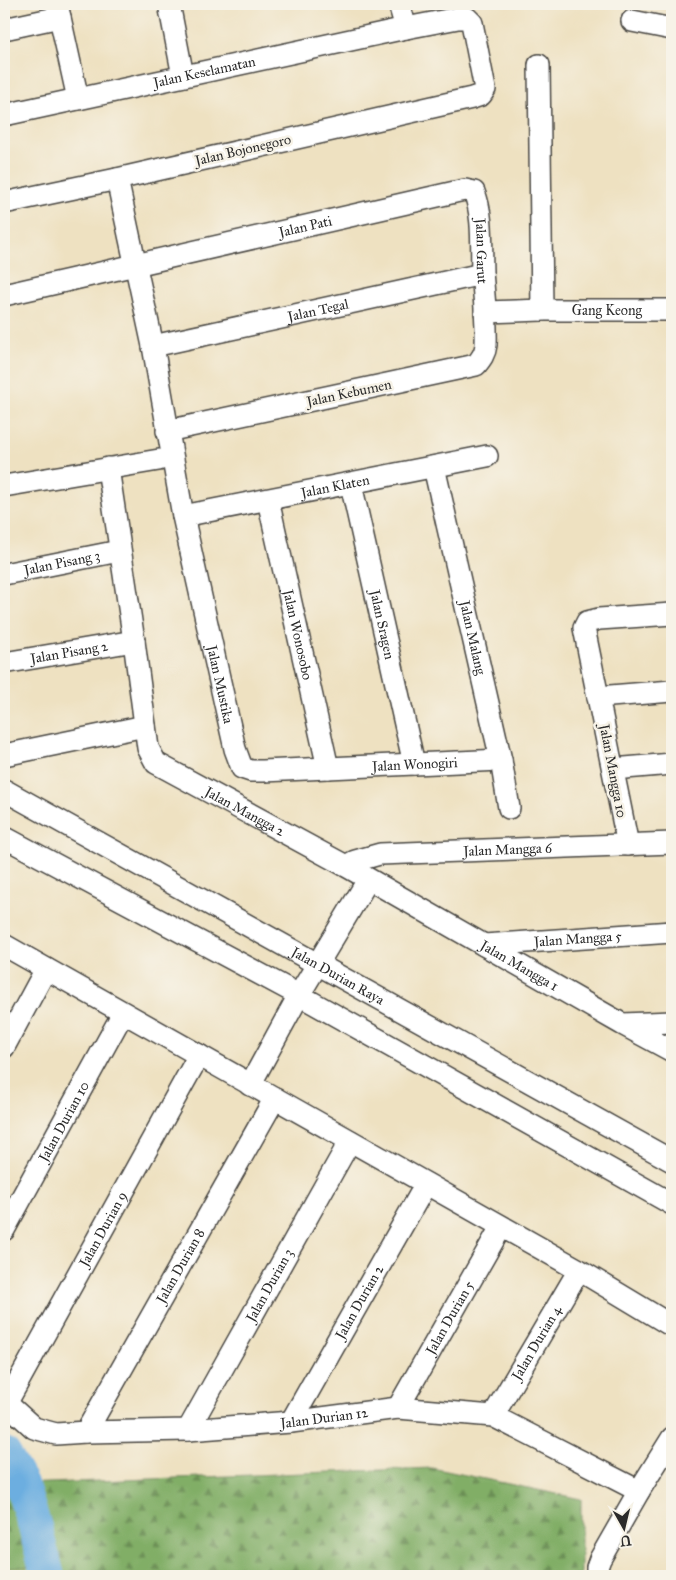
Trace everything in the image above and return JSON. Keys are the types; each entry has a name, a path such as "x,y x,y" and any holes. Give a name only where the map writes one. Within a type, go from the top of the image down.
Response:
{"street":[{"path":"169,4 183,76"},
{"path":"400,4 406,28"},
{"path":"4,29 58,10 78,99"},
{"name":"Jalan Keselamatan","path":"4,115 458,18 467,18 472,23 485,89 481,95"},
{"path":"632,21 672,29"},
{"path":"539,65 542,310"},
{"name":"Jalan Bojonegoro","path":"4,203 117,179 481,95"},
{"path":"117,179 153,346 166,431 183,516"},
{"name":"Jalan Pati","path":"4,295 455,192 466,190 474,192"},
{"name":"Jalan Garut","path":"474,192 479,218 482,274 497,312"},
{"name":"Jalan Tegal","path":"153,346 482,274"},
{"name":"Gang Keong","path":"497,312 672,310"},
{"name":"Jalan Kebumen","path":"166,431 476,365 483,357 497,312"},
{"name":"Jalan Klaten","path":"183,516 487,456"},
{"path":"4,486 159,460"},
{"name":"Jalan Malang","path":"434,467 501,760 509,808"},
{"name":"Jalan Mangga 2","path":"108,468 148,748 156,763 346,866 368,880"},
{"name":"Jalan Sragen","path":"351,484 414,764"},
{"name":"Jalan Wonosobo","path":"268,500 328,768"},
{"name":"Jalan Mustika","path":"183,516 235,749 242,768 251,771 328,768"},
{"name":"Jalan Pisang 3","path":"4,574 119,551"},
{"name":"Jalan Mangga 10","path":"628,845 584,628 587,622 599,619 672,614"},
{"name":"Jalan Pisang 2","path":"4,663 134,641"},
{"path":"598,697 672,691"},
{"path":"4,755 145,726"},
{"name":"Jalan Wonogiri","path":"328,768 501,760"},
{"path":"612,769 672,764"},
{"name":"Jalan Durian Raya","path":"4,790 672,1161"},
{"path":"4,837 299,995 672,1204"},
{"name":"Jalan Mangga 6","path":"346,866 355,861 380,854 672,843"},
{"path":"250,1085 317,963 368,880"},
{"name":"Jalan Mangga 1","path":"368,880 672,1051"},
{"name":"Jalan Mangga 5","path":"484,945 672,932"},
{"path":"4,945 579,1270 672,1326"},
{"path":"4,1047 46,969"},
{"name":"Jalan Durian 10","path":"4,1230 123,1013"},
{"path":"622,1024 672,1022"},
{"name":"Jalan Durian 9","path":"5,1402 199,1055"},
{"name":"Jalan Durian 8","path":"86,1432 275,1098"},
{"name":"Jalan Durian 3","path":"188,1430 350,1141"},
{"name":"Jalan Durian 2","path":"291,1422 426,1184"},
{"name":"Jalan Durian 5","path":"398,1408 501,1227"},
{"name":"Jalan Durian 4","path":"494,1416 579,1270"},
{"name":"Jalan Durian 12","path":"5,1402 34,1428 56,1434 188,1430 291,1422 398,1408 494,1416 639,1491"},
{"path":"597,1576 597,1567 600,1559 672,1438"}],"green space":[{"path":"4,1454 21,1484 432,1468 581,1499 581,1576 48,1576 45,1566 4,1567"},
{"path":"45,1566 48,1576 4,1576 4,1567"}],"waterway":[{"path":"4,1454 21,1484 48,1576"}]}
